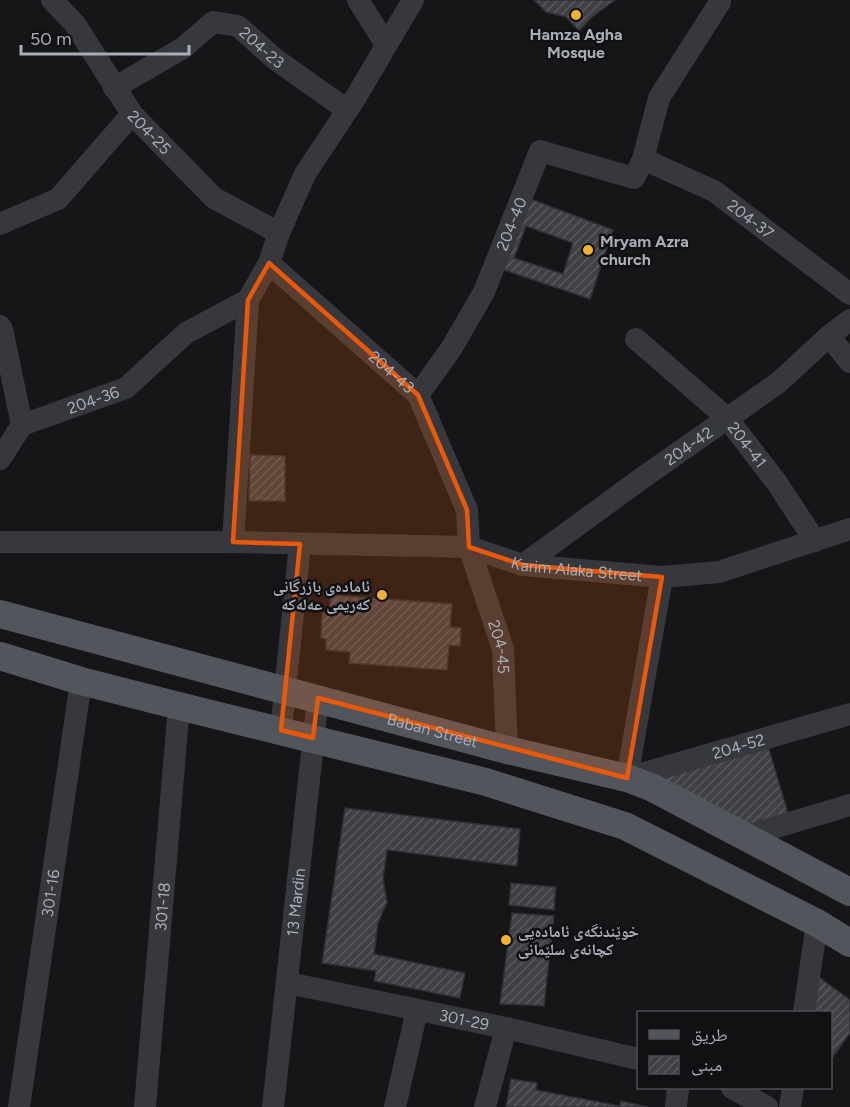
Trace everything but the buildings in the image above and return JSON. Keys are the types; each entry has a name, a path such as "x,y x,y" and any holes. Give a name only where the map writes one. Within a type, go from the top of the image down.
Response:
{"main road":[{"name":"Baban Street","path":"0,614 507,750 627,778 653,788 850,892"},
{"path":"0,656 81,681 486,782 625,826 817,923 850,943"}],"street":[{"name":"204-25","path":"52,0 75,24 132,114 214,198 279,233"},
{"path":"358,0 386,45"},
{"path":"233,542 248,300 269,263 304,174 347,110 413,0"},
{"path":"643,159 659,98 724,1"},
{"name":"204-23","path":"114,88 183,48 213,22 238,26 275,59 347,110"},
{"path":"0,224 58,199 132,114"},
{"name":"204-40","path":"418,394 451,349 483,292 540,151 634,178 643,159"},
{"name":"204-37","path":"643,159 714,191 850,294"},
{"name":"204-43","path":"269,263 418,394 467,510 469,548"},
{"name":"204-36","path":"22,424 126,388 186,333 248,300"},
{"name":"204-42","path":"523,566 778,383 828,336 850,320"},
{"path":"0,326 22,424 0,459"},
{"path":"828,336 850,362"},
{"name":"204-41","path":"636,339 727,418 777,483 815,541"},
{"name":"Karim Alaka Street","path":"0,542 233,542 469,548 523,566 662,577 719,572 850,529"},
{"path":"281,730 300,544"},
{"name":"204-45","path":"469,548 503,649 507,750"},
{"path":"627,778 662,577"},
{"name":"301-16","path":"20,1107 81,681"},
{"name":"13 Mardin","path":"273,1107 318,698"},
{"name":"301-18","path":"146,1107 179,706"},
{"name":"204-52","path":"627,778 850,714"},
{"path":"746,836 850,805"},
{"path":"804,1011 817,923"},
{"name":"301-29","path":"288,983 506,1028 637,1059"},
{"path":"394,1107 417,1010"},
{"path":"485,1107 506,1028"},
{"path":"676,1107 678,1089"},
{"path":"734,1089 767,1107"},
{"path":"790,1107 793,1089"}],"highlighted area":[{"path":"269,263 418,395 467,510 469,547 523,565 662,577 627,778 318,698 313,738 281,730 300,544 233,542 248,300"}],"place":[{"name":"Hamza Agha Mosque","path":"576,15"},
{"name":"Mryam Azra church","path":"588,250"},
{"name":"ئامادەی بازرگانی کەریمی عەلەکە","path":"382,595"},
{"name":"خوێندنگەی ئامادەیی کچانەی سلێمانی","path":"506,940"}]}
